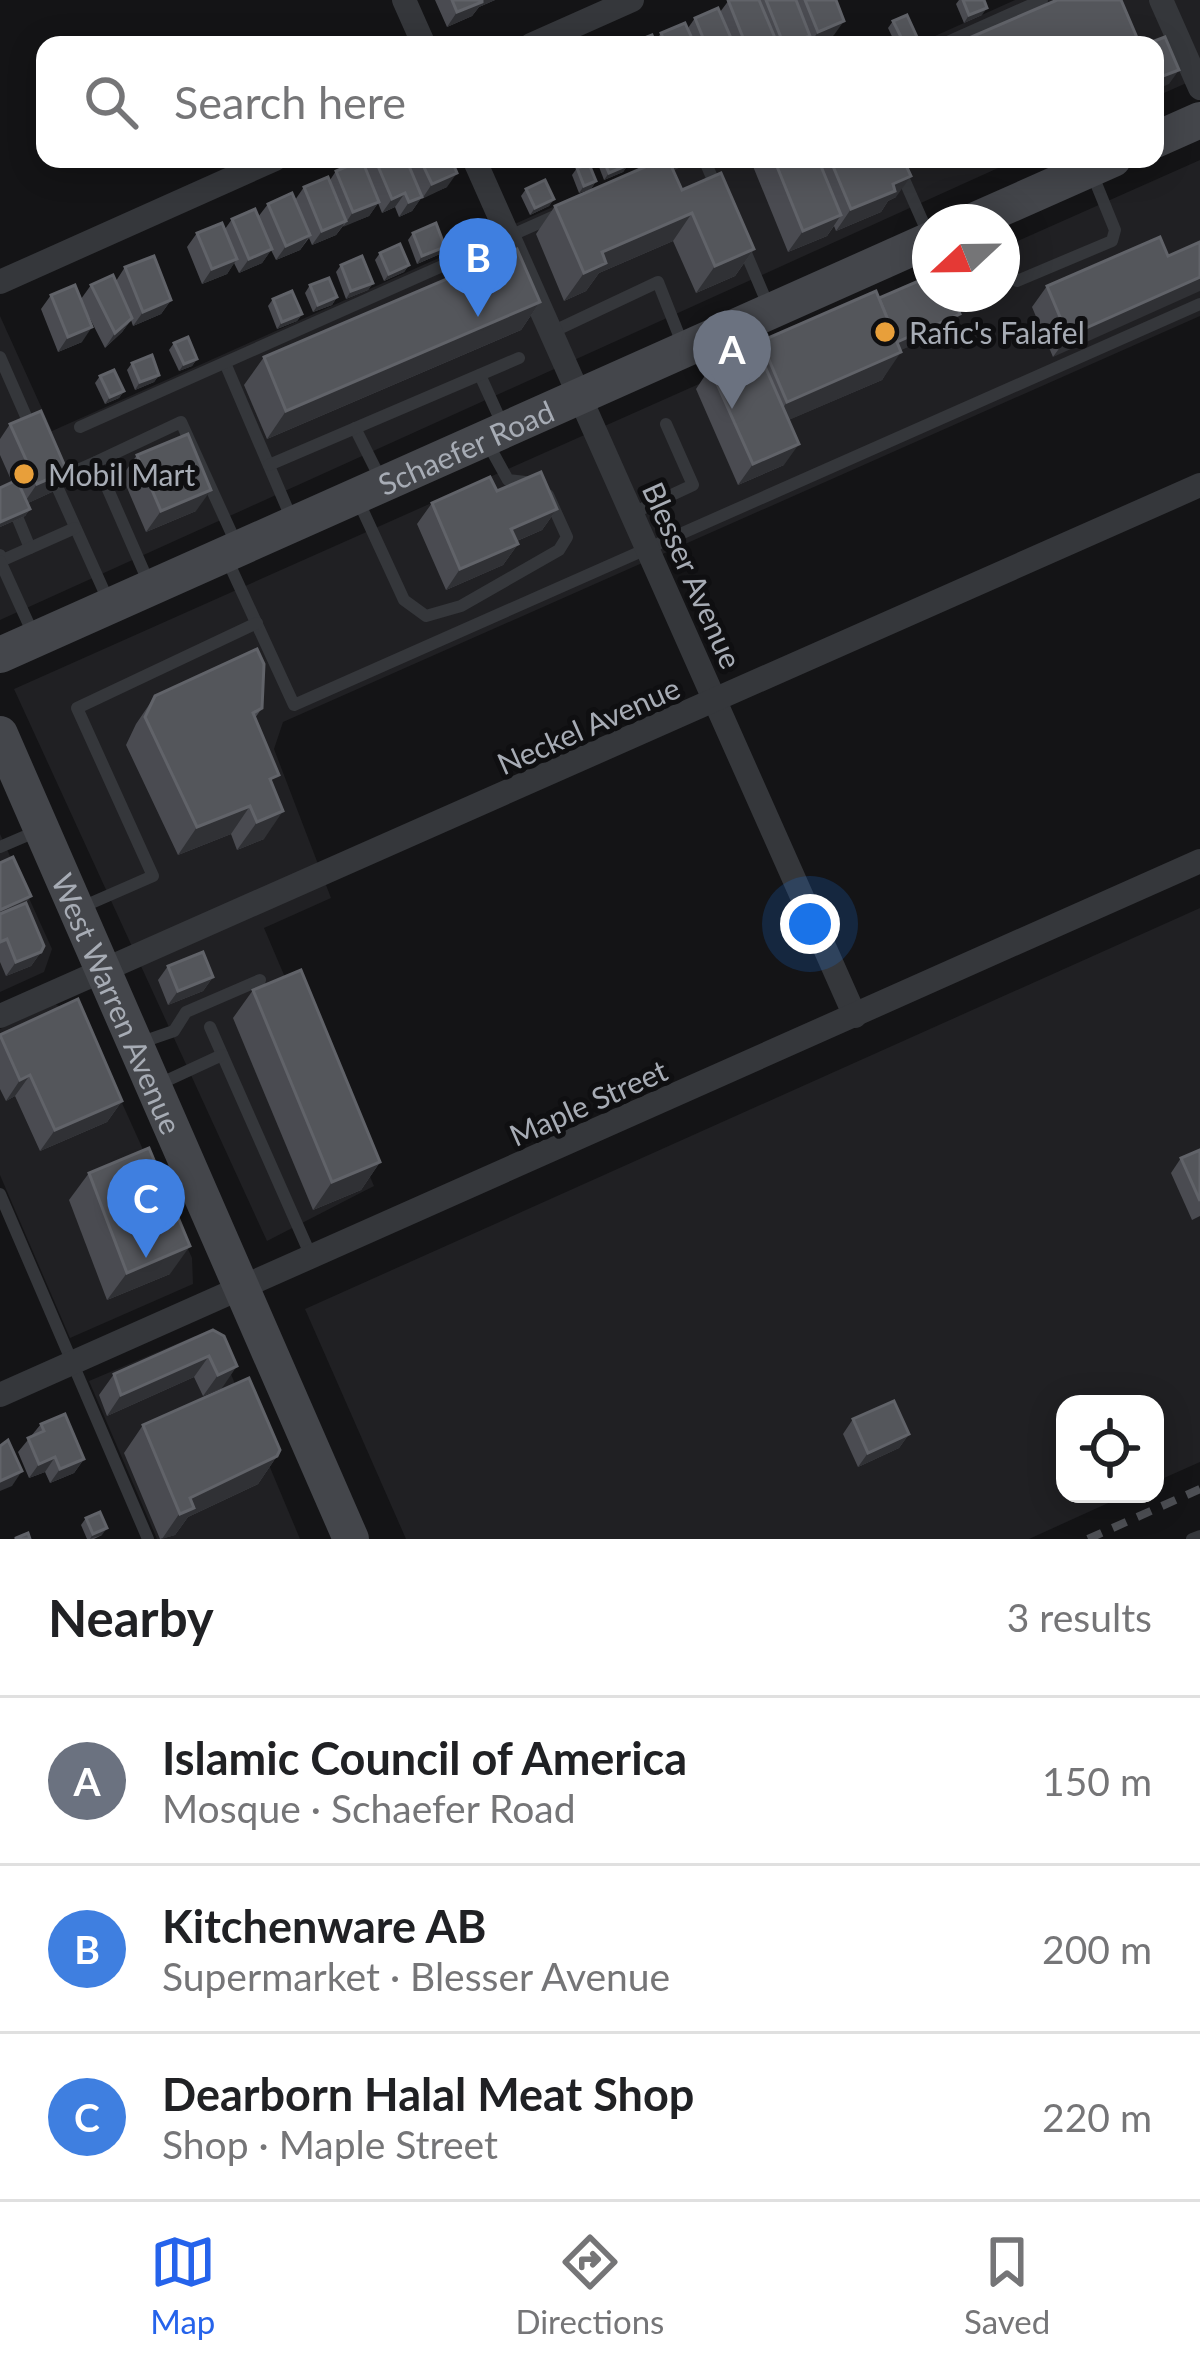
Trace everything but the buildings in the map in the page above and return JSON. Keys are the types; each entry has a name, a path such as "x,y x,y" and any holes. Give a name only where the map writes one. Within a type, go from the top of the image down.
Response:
{"main road":[{"path":"1164,136 1200,120"},
{"path":"1015,204 1092,168"},
{"name":"Schaefer Road","path":"0,655 912,248"},
{"name":"West Warren Avenue","path":"0,734 351,1539"}],"street":[{"path":"404,0 420,36"},
{"path":"551,36 632,0"},
{"path":"1161,0 1200,88"},
{"path":"0,282 255,168"},
{"name":"Blesser Avenue","path":"478,168 855,1016"},
{"name":"Neckel Avenue","path":"0,1016 1200,485"},
{"name":"Maple Street","path":"0,1395 1200,862"}],"lane":[{"path":"961,36 1042,0"},
{"path":"645,176 663,168"},
{"path":"708,168 721,196"},
{"path":"899,168 914,204"},
{"path":"1020,280 1112,241 1115,230 1102,168"},
{"path":"80,428 566,211"},
{"path":"737,234 771,311"},
{"path":"552,332 658,282 685,350"},
{"path":"55,480 181,422 257,623 294,705 1200,304"},
{"path":"0,357 5,381 37,440"},
{"path":"268,465 519,358"},
{"path":"225,363 294,525"},
{"path":"355,428 370,491 412,611 425,616 461,606 559,550 567,536 542,486 508,481 480,375"},
{"path":"633,513 693,485 666,424"},
{"path":"46,460 111,607"},
{"path":"96,462 151,589"},
{"path":"18,519 30,548"},
{"path":"35,639 1,558 75,528"},
{"path":"77,909 153,876 77,708 257,623"},
{"path":"0,848 42,830"},
{"path":"135,1044 174,1030 186,1012 260,980"},
{"path":"210,1027 311,1258"},
{"path":"154,1086 222,1055"},
{"path":"0,1194 147,1536 130,1539"}],"shaded area":[{"path":"1015,0 1200,0 1200,77 1164,93 1164,36 935,36"},
{"path":"1200,160 1200,316 283,722 274,749 331,898 264,928 374,1186 267,1241 14,689 912,289 912,312 1020,312 1020,240"},
{"path":"640,168 998,168 0,620 0,316 52,431"},
{"path":"0,834 52,949 44,972 0,992"},
{"path":"1200,908 1200,1462 1164,1478 1164,1395 1056,1395 1056,1503 1108,1503 1029,1539 406,1539 305,1309"},
{"path":"55,1004 84,1019 192,1258 193,1284 70,1338 0,1175 0,1029"},
{"path":"195,1336 215,1336 300,1539 157,1539 89,1381"}],"railway":[{"path":"1088,1539 1200,1489"}],"place":[{"name":"Kitchenware AB","path":"478,317"},
{"name":"Rafic's Falafel","path":"885,332"},
{"name":"Islamic Council of America","path":"732,409"},
{"name":"Mobil Mart","path":"24,474"},
{"name":"Dearborn Halal Meat Shop","path":"146,1258"}]}
